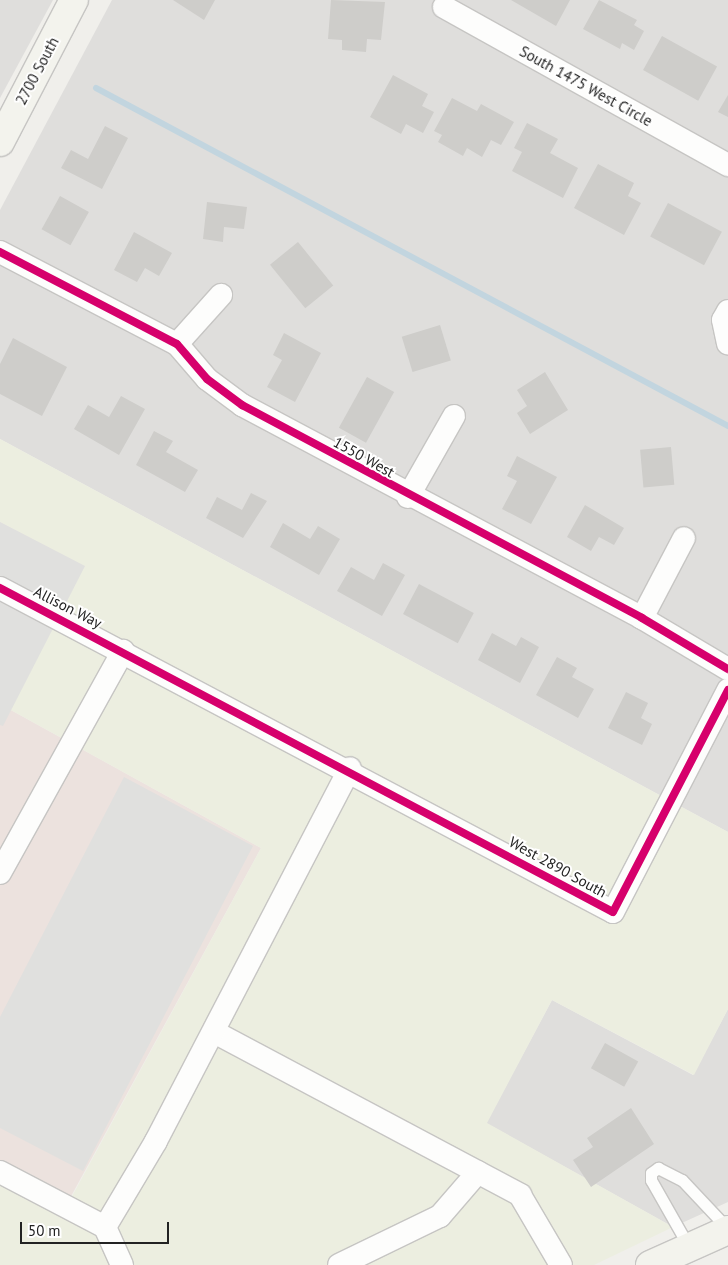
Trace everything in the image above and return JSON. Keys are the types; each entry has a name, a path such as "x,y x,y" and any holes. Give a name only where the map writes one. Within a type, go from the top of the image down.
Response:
{"main road":[{"name":"2700 South","path":"0,142 74,0"},
{"path":"650,1265 728,1229"}],"street":[{"name":"South 1475 West Circle","path":"444,7 728,165"},
{"name":"1550 West","path":"0,252 177,344 208,378 242,405 408,497 642,618 728,669"},
{"path":"177,344 221,295"},
{"path":"728,311 722,320 728,343"},
{"path":"408,497 454,416"},
{"path":"642,618 684,538"},
{"name":"Allison Way","path":"0,588 350,769"},
{"path":"0,873 123,651"},
{"name":"West 2890 South","path":"350,769 613,912 728,690"},
{"path":"105,1227 214,1032 350,769"},
{"path":"214,1032 520,1195 561,1265"},
{"path":"0,1172 105,1227 122,1265"},
{"path":"338,1265 440,1216 478,1172"}],"lane":[{"path":"690,1247 651,1180 651,1173 658,1168 682,1180 728,1229"}],"shaded area":[{"path":"0,0 53,0 0,98"},
{"path":"112,0 728,0 728,832 0,439 0,210"},
{"path":"0,439 728,832 728,1009 694,1075 552,1000 487,1123 673,1227 594,1265 0,1265 0,1165 70,1200 261,848 9,709 84,566 0,522"},
{"path":"0,522 85,566 9,709 261,848 69,1200 0,1165"},
{"path":"0,522 85,566 3,726 0,725"},
{"path":"124,777 253,846 83,1171 0,1128 0,1017"},
{"path":"552,1000 693,1075 728,1009 728,1202 673,1227 486,1123"}],"building":[{"path":"173,0 215,0 204,20"},
{"path":"331,0 385,2 381,40 367,39 366,52 342,50 342,40 328,39"},
{"path":"511,0 570,0 556,26"},
{"path":"599,0 637,20 634,25 644,31 634,50 622,43 620,49 583,29"},
{"path":"662,36 717,67 698,101 643,70"},
{"path":"393,75 428,94 422,106 434,112 423,133 406,124 401,134 370,117"},
{"path":"728,95 728,117 718,112"},
{"path":"452,98 477,111 481,104 514,122 501,145 491,140 482,157 467,148 463,156 438,142 442,135 434,131"},
{"path":"527,123 558,139 550,153 578,168 563,198 512,171 522,152 514,148"},
{"path":"105,126 128,138 102,189 61,168 71,150 88,159"},
{"path":"598,164 634,183 628,196 641,203 624,235 574,208"},
{"path":"60,196 89,212 70,245 42,229"},
{"path":"207,202 247,207 244,229 224,227 223,242 203,239"},
{"path":"668,203 722,232 704,265 650,237"},
{"path":"134,232 172,253 159,276 145,268 137,282 114,270"},
{"path":"298,242 333,286 305,308 270,265"},
{"path":"440,325 451,360 413,372 402,337"},
{"path":"284,333 321,353 295,402 267,387 282,360 273,355"},
{"path":"13,338 67,367 42,416 0,394 0,364"},
{"path":"545,372 568,410 530,434 517,413 527,406 517,390"},
{"path":"367,377 394,392 366,443 339,428"},
{"path":"121,396 145,409 119,455 74,429 88,405 109,417"},
{"path":"154,431 173,441 166,452 198,470 185,492 136,465"},
{"path":"671,447 674,485 643,488 640,450"},
{"path":"517,456 557,477 531,524 502,509 517,481 507,476"},
{"path":"251,493 267,501 243,538 206,518 217,497 242,510"},
{"path":"585,505 624,528 614,545 599,537 591,551 567,537"},
{"path":"283,523 310,539 318,526 340,539 319,575 270,547"},
{"path":"383,563 405,575 382,616 337,591 351,567 374,580"},
{"path":"419,584 474,613 458,643 403,614"},
{"path":"492,633 516,646 521,637 539,647 520,683 478,660"},
{"path":"557,657 577,668 572,677 594,689 578,718 536,695"},
{"path":"626,692 648,703 641,718 652,724 642,745 608,728"},
{"path":"605,1043 638,1061 624,1087 591,1068"},
{"path":"631,1108 654,1144 591,1187 573,1160 593,1147 587,1138"}],"waterway":[{"path":"96,88 728,426"}],"cycle path":[{"path":"0,252 177,344 207,379 242,405 642,618 728,669"},
{"path":"0,588 613,912 728,690"}]}
